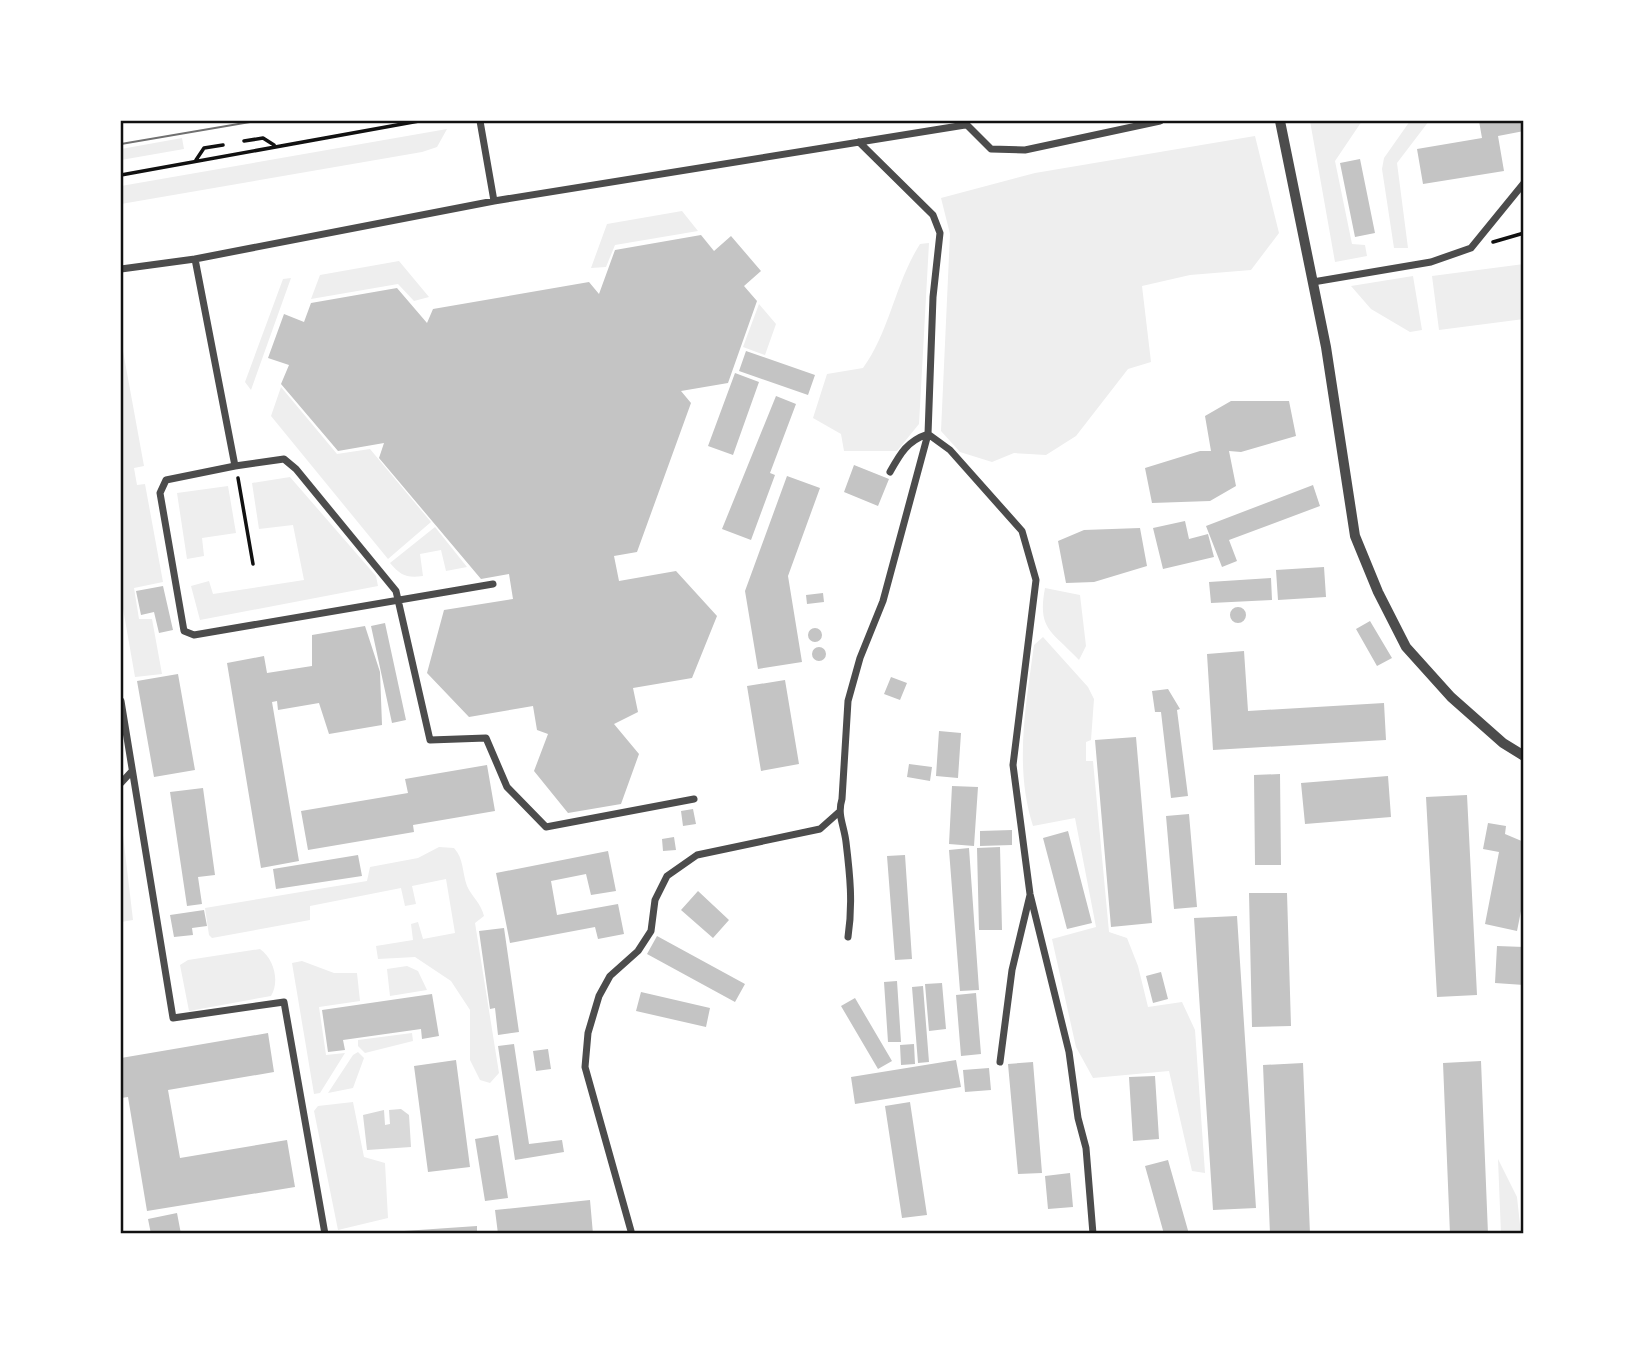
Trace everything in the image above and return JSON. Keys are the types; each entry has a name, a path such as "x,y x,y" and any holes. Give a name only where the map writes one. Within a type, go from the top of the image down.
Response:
{"street":[{"path":"480,121 494,201"},
{"path":"121,269 194,259 494,201 965,123 990,149 1026,150 1160,121"},
{"path":"1280,121 1313,282 1355,536 1378,592 1406,647 1451,697 1503,743 1524,756"},
{"path":"631,1231 585,1067 588,1033 599,996 611,976 638,951 650,931 655,900 667,877 697,855 820,829 838,813 842,799 848,701 860,658 883,601 928,434 933,297 940,233 933,215 859,142"},
{"path":"1313,282 1431,262 1471,248 1524,183"},
{"path":"194,259 235,466"},
{"path":"890,472 902,451 915,439 928,434"},
{"path":"928,434 950,450 1022,531 1036,580 1013,765 1030,894 1069,1052 1077,1118 1086,1148 1091,1233"},
{"path":"493,584 398,602 194,635 184,631 160,493 166,480 235,466 284,459 296,469 396,592 398,602 430,740 486,738 507,787 546,827 694,799"},
{"path":"121,701 173,1018 284,1002 325,1234"},
{"path":"121,783 132,771"},
{"path":"838,813 845,831 853,906 848,937"},
{"path":"1000,1062 1012,970 1030,894"}],"path":[{"path":"121,175 419,121"},
{"path":"244,141 263,138 276,146"},
{"path":"195,161 204,148 223,145"},
{"path":"1471,248 1524,233"},
{"path":"235,466 253,564"}],"shaded area":[{"path":"1310,121 1362,121 1335,161 1352,244 1365,245 1367,256 1335,262"},
{"path":"1410,121 1429,121 1397,163 1408,248 1394,248 1382,169 1384,158"},
{"path":"447,129 437,147 422,152 121,204 121,186"},
{"path":"1255,136 1279,233 1251,270 1190,275 1142,286 1151,362 1128,369 1076,436 1046,455 1014,453 992,462 960,452 941,431 950,234 941,198 1035,173"},
{"path":"182,138 184,149 121,160 121,149"},
{"path":"682,211 698,231 615,245 606,267 591,268 607,224"},
{"path":"929,243 919,424 897,451 844,451 841,434 813,418 827,374 863,368 880,338 911,259 920,244"},
{"path":"399,261 429,297 414,301 398,284 311,299 320,275"},
{"path":"1524,264 1524,319 1439,330 1432,276"},
{"path":"1413,276 1422,330 1410,332 1371,309 1351,286"},
{"path":"291,278 251,390 245,382 283,279"},
{"path":"759,304 776,324 765,355 743,347"},
{"path":"121,340 144,466 134,468 137,485 145,484 163,582 134,588 139,619 152,619 162,674 135,677 121,597"},
{"path":"281,387 337,454 370,449 431,522 388,559 271,416"},
{"path":"290,477 376,576 378,586 200,620 191,586 209,581 213,594 304,580 293,525 259,529 252,483"},
{"path":"228,486 236,533 202,538 204,556 187,559 177,493"},
{"path":"435,527 467,567 446,571 441,550 420,554 423,576 405,575 390,563"},
{"path":"1045,588 1080,595 1086,646 1079,660 1054,636 1045,622"},
{"path":"1043,637 1088,687 1094,699 1091,740 1086,742 1086,761 1093,761 1109,932 1127,938 1138,966 1148,1007 1182,1002 1195,1030 1205,1173 1192,1171 1169,1071 1093,1078 1076,1047 1052,939 1096,927 1075,818 1033,826 1024,781 1023,736 1028,690 1034,645"},
{"path":"121,818 133,920 121,922"},
{"path":"439,847 454,848 457,852 467,886 484,916 475,923 499,1073 490,1083 480,1080 470,1060 470,1010 451,981 415,957 378,959 376,946 413,940 411,924 418,922 423,939 455,933 446,879 412,886 416,904 405,906 401,888 310,906 310,920 212,938 209,935 205,908 367,881 370,867 418,858"},
{"path":"260,949 269,958 274,971 275,984 271,996 189,1011 180,965 188,960"},
{"path":"302,961 334,973 357,973 360,1001 319,1007 326,1055 345,1053 320,1093 314,1094 292,963"},
{"path":"407,966 418,971 427,990 390,996 387,969"},
{"path":"412,1033 413,1041 365,1053 358,1046 358,1040"},
{"path":"358,1052 364,1058 353,1088 328,1093 353,1055"},
{"path":"353,1102 364,1157 385,1163 388,1218 338,1230 314,1111 318,1106"},
{"path":"401,1109 409,1115 411,1147 367,1150 363,1115 384,1110 385,1125 390,1124 389,1110"},
{"path":"1498,1159 1517,1197 1521,1234 1501,1234"}],"building":[{"path":"1479,121 1524,121 1524,131 1498,136 1504,171 1423,184 1417,149 1482,138"},
{"path":"1360,159 1375,233 1355,237 1340,163"},
{"path":"701,235 714,251 731,236 761,271 744,286 757,301 728,383 681,391 691,403 637,552 614,556 619,581 676,571 717,616 692,678 633,688 638,712 614,724 639,754 621,804 568,813 534,771 548,734 537,730 533,706 469,717 427,673 444,610 513,599 509,574 481,579 379,458 384,443 338,451 281,384 289,365 268,358 284,314 304,322 311,303 397,288 427,323 433,309 589,282 599,294 615,250"},
{"path":"746,351 815,375 808,395 739,371"},
{"path":"735,373 759,382 733,455 708,446"},
{"path":"776,396 796,404 770,473 775,475 751,540 722,529"},
{"path":"1231,401 1289,401 1296,436 1241,452 1229,451 1236,486 1210,501 1152,503 1145,468 1200,451 1211,451 1205,416"},
{"path":"854,465 889,479 878,506 844,492"},
{"path":"787,476 820,488 788,576 802,662 758,669 745,591"},
{"path":"1313,485 1320,506 1229,540 1237,561 1222,567 1206,526"},
{"path":"1185,521 1189,539 1208,534 1214,557 1163,569 1153,528"},
{"path":"1140,528 1147,566 1094,582 1066,583 1058,541 1084,530"},
{"path":"1324,567 1326,597 1278,600 1276,570"},
{"path":"1271,578 1272,600 1211,603 1209,582"},
{"path":"163,586 173,630 159,633 154,612 141,615 136,591"},
{"path":"823,593 824,602 807,604 806,595"},
{"path":"1238,607 1244,609 1244,621 1238,623 1232,621 1230,615 1232,609"},
{"path":"1370,621 1392,658 1377,666 1356,629"},
{"path":"385,623 406,720 392,723 371,626"},
{"path":"365,626 380,672 382,725 329,734 319,703 278,710 277,701 272,702 299,861 261,868 227,663 264,656 267,673 312,666 312,635"},
{"path":"812,628 818,628 822,635 818,642 812,642 808,638 808,632"},
{"path":"816,647 822,647 826,654 822,661 816,661 812,657 812,651"},
{"path":"1244,651 1248,711 1384,703 1386,740 1213,750 1207,654"},
{"path":"178,674 195,770 154,777 137,681"},
{"path":"891,677 907,683 900,700 884,694"},
{"path":"785,680 799,764 761,771 747,686"},
{"path":"1168,689 1180,709 1177,710 1188,796 1171,798 1161,712 1155,712 1152,691"},
{"path":"939,731 961,733 958,778 936,776"},
{"path":"1136,737 1152,923 1111,927 1095,740"},
{"path":"909,764 932,767 930,781 907,777"},
{"path":"487,765 495,811 413,825 414,832 308,850 301,811 408,793 405,779"},
{"path":"1280,774 1281,865 1255,865 1254,775"},
{"path":"1388,776 1391,817 1305,824 1301,783"},
{"path":"952,786 978,787 974,846 949,844"},
{"path":"203,788 215,875 198,877 202,904 187,906 170,792"},
{"path":"1467,795 1477,995 1437,997 1426,797"},
{"path":"693,809 696,824 683,826 681,811"},
{"path":"1189,814 1197,907 1174,909 1166,816"},
{"path":"1488,823 1506,826 1505,834 1524,842 1524,896 1517,931 1485,924 1499,852 1483,849"},
{"path":"1012,830 1012,845 980,846 980,831"},
{"path":"1068,831 1092,923 1067,929 1043,838"},
{"path":"674,837 676,850 663,851 662,839"},
{"path":"1000,847 1002,930 979,930 977,848"},
{"path":"969,848 979,990 960,991 949,850"},
{"path":"608,851 616,891 591,895 586,874 551,881 557,915 618,904 624,934 598,939 595,927 510,943 496,873"},
{"path":"358,855 362,876 276,889 273,869"},
{"path":"905,855 912,959 895,960 887,856"},
{"path":"698,891 729,920 713,938 681,910"},
{"path":"1249,893 1287,893 1291,1026 1252,1027"},
{"path":"204,910 207,926 192,928 193,935 174,937 170,915"},
{"path":"1237,916 1256,1208 1213,1210 1194,918"},
{"path":"504,928 519,1032 498,1035 495,1008 490,1009 479,931"},
{"path":"657,936 745,984 735,1002 647,954"},
{"path":"1497,946 1524,947 1524,985 1495,983"},
{"path":"1161,972 1168,999 1153,1003 1146,976"},
{"path":"897,981 901,1042 888,1042 884,982"},
{"path":"942,983 946,1029 929,1031 925,984"},
{"path":"923,986 929,1062 918,1063 912,987"},
{"path":"641,992 710,1008 706,1027 636,1011"},
{"path":"976,993 981,1054 961,1056 956,995"},
{"path":"432,994 439,1036 422,1039 421,1029 343,1040 345,1050 328,1052 322,1010"},
{"path":"855,998 892,1061 878,1069 841,1006"},
{"path":"268,1033 274,1072 168,1090 180,1158 287,1140 295,1187 147,1211 128,1097 121,1098 121,1058"},
{"path":"514,1044 529,1144 562,1140 564,1152 515,1160 498,1046"},
{"path":"914,1044 915,1064 901,1065 900,1045"},
{"path":"548,1049 551,1069 536,1071 533,1051"},
{"path":"456,1060 470,1167 428,1172 414,1066"},
{"path":"956,1060 961,1087 855,1104 851,1077"},
{"path":"1481,1061 1488,1234 1450,1234 1443,1063"},
{"path":"1033,1062 1042,1173 1018,1174 1008,1064"},
{"path":"1303,1063 1310,1234 1270,1234 1263,1065"},
{"path":"989,1068 991,1090 965,1092 963,1070"},
{"path":"1155,1076 1159,1139 1133,1141 1129,1077"},
{"path":"910,1102 927,1215 902,1218 885,1106"},
{"path":"498,1135 508,1198 485,1201 475,1139"},
{"path":"1168,1160 1189,1234 1164,1234 1145,1166"},
{"path":"1070,1173 1073,1207 1048,1209 1045,1176"},
{"path":"590,1200 593,1234 498,1234 495,1210"},
{"path":"177,1213 181,1234 151,1234 148,1219"},
{"path":"477,1226 477,1234 404,1234 404,1231"}],"tram line":[{"path":"121,144 256,121"}]}
